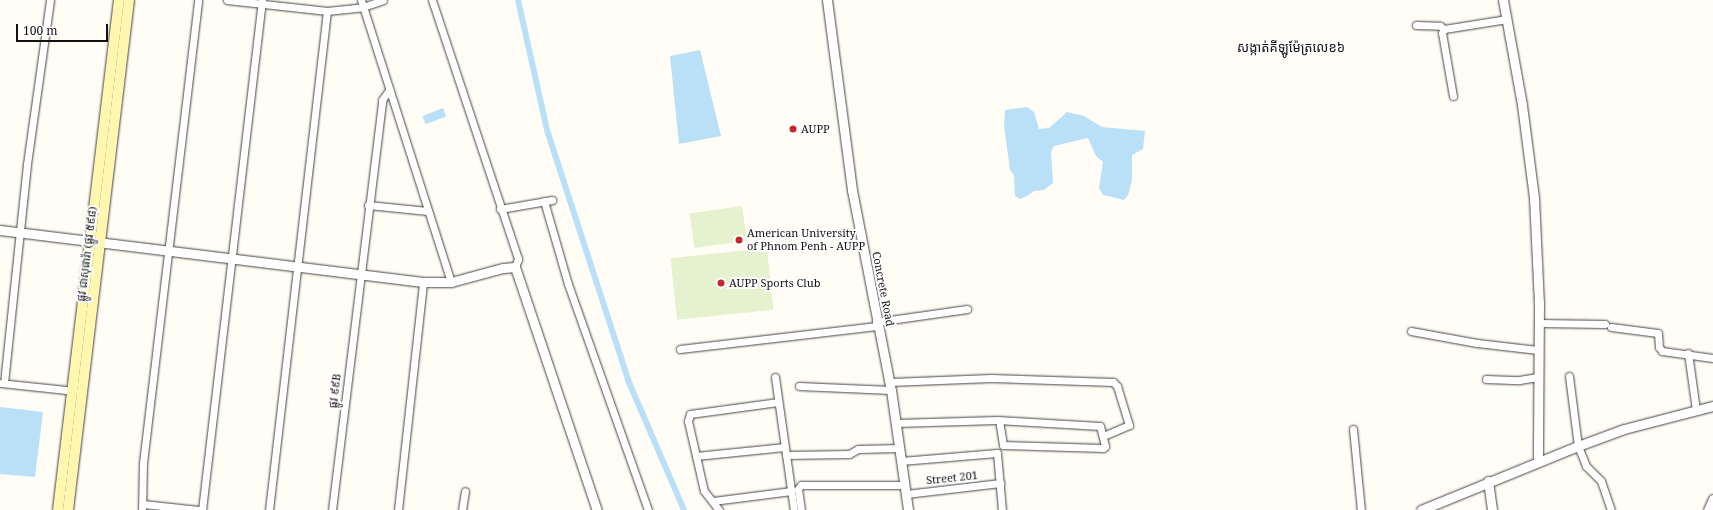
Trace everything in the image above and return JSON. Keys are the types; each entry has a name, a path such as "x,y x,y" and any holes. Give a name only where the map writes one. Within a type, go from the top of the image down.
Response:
{"main road":[{"name":"ផ្លូវ ជាសុផារ៉ា (ផ្លូវ ៥៩៨)","path":"68,510 77,392 95,240 119,0"},
{"name":"ផ្លូវ ជាសុផារ៉ា (ផ្លូវ ៥៩៨)","path":"95,240 129,0"},
{"name":"ផ្លូវ ជាសុផារ៉ា (ផ្លូវ ៥៩៨)","path":"58,510 77,392"}],"street":[{"path":"50,0 27,164 22,232 2,383 77,392"},
{"path":"198,0 143,463 143,507 199,510"},
{"path":"227,0 262,2 327,11 383,0"},
{"path":"432,0 500,209 518,259 515,267 596,510"},
{"name":"Concrete Road","path":"827,0 852,190 890,386 908,510"},
{"path":"1503,0 1534,198 1539,323 1538,462"},
{"path":"202,510 233,258 262,2"},
{"path":"362,3 451,282"},
{"path":"269,510 296,266 327,11"},
{"path":"1416,24 1440,26 1444,29 1507,19"},
{"path":"1444,29 1442,33 1453,96"},
{"name":"ផ្លូវ ៩៩B","path":"332,510 359,274 382,100 390,90"},
{"path":"500,209 552,200"},
{"path":"544,201 568,284 648,510"},
{"path":"368,205 428,211"},
{"path":"0,230 95,240 423,282 451,282 503,268 515,267"},
{"path":"398,510 423,282"},
{"path":"680,349 877,324 966,309"},
{"path":"1539,323 1608,325 1658,333 1659,347 1662,351 1688,353 1713,358"},
{"path":"1411,331 1499,346 1538,350"},
{"path":"1688,353 1696,410"},
{"path":"1569,376 1578,446 1586,466 1601,481 1611,510"},
{"path":"775,377 794,510"},
{"path":"1486,379 1519,380 1538,377"},
{"path":"800,386 890,386 990,378 1112,382 1117,386 1129,425 1103,436"},
{"path":"718,510 713,501 704,491 688,421 690,414 778,402"},
{"path":"1421,510 1488,481 1578,446 1713,406"},
{"path":"896,423 999,420 1100,426 1105,444 1103,448 1003,445 999,420"},
{"path":"1353,429 1361,510"},
{"path":"696,456 785,451 849,454 858,448 900,448"},
{"path":"902,461 994,452 998,454 1002,510"},
{"path":"1488,481 1493,502 1492,510"},
{"name":"Street 201","path":"801,510 798,489 801,485 905,490 1000,483"},
{"path":"462,510 465,491"},
{"path":"713,501 791,491"},
{"path":"1708,510 1713,499"}],"green space":[{"path":"742,206 747,241 694,248 690,213"},
{"name":"AUPP Sports Club","path":"767,248 773,310 677,320 671,258"}],"water":[{"path":"700,50 721,136 679,144 670,56"},
{"path":"1027,107 1034,112 1039,129 1049,128 1067,112 1084,116 1102,127 1145,131 1143,149 1132,155 1132,180 1128,195 1124,200 1103,195 1099,188 1103,162 1096,156 1088,138 1054,146 1051,152 1053,183 1044,190 1034,191 1020,199 1015,196 1014,175 1010,170 1004,126 1005,110"},
{"path":"443,108 446,116 426,124 422,116"},
{"path":"0,407 43,412 35,477 0,474"}],"waterway":[{"path":"518,0 547,130 628,380 684,510"}],"place":[{"name":"AUPP","path":"793,129"},
{"name":"American University of Phnom Penh - AUPP","path":"739,240"},
{"name":"AUPP Sports Club","path":"721,283"}],"district":[{"name":"សង្កាត់គីឡូម៉ែត្រលេខ៦","path":"1291,47"}]}
